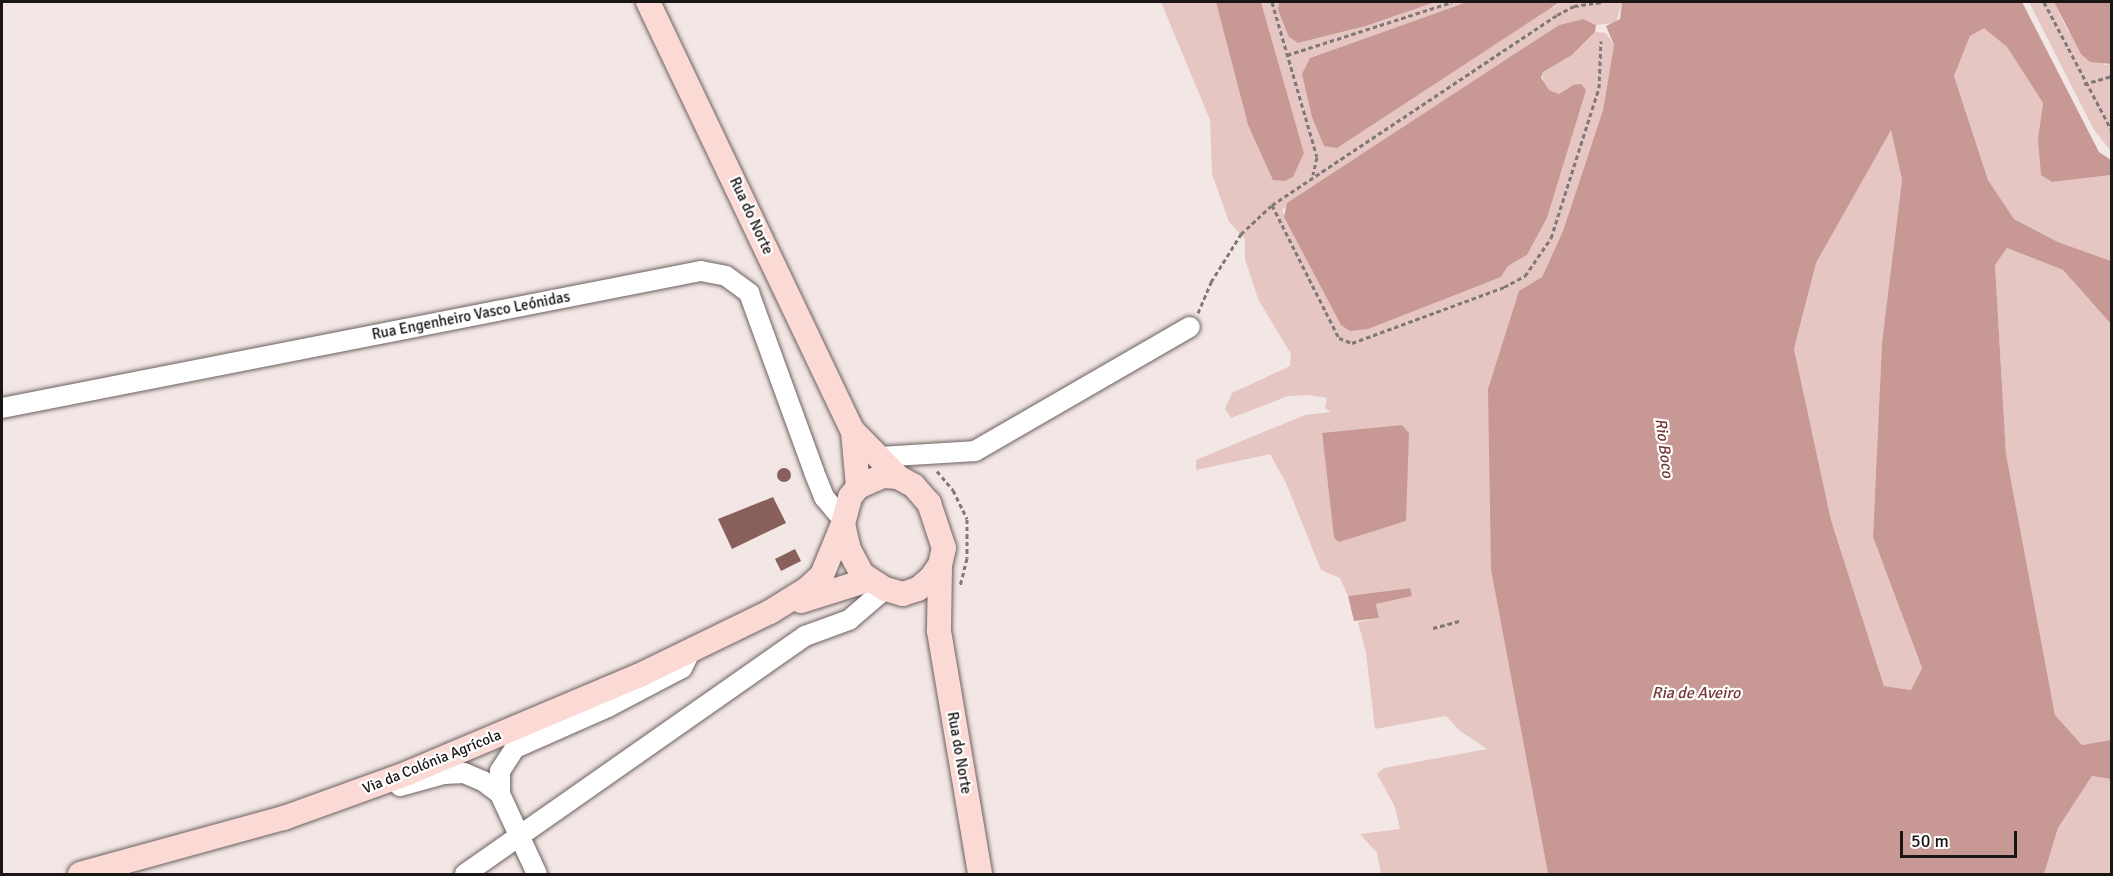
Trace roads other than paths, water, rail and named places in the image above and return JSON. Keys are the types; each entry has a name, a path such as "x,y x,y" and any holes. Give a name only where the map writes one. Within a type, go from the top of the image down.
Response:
{"main road":[{"name":"Rua do Norte","path":"648,2 853,431 898,477"},
{"name":"Rua do Norte","path":"848,507 853,431"},
{"path":"883,476 898,477 914,486 936,517 944,548 940,565 918,589 886,588 852,556 848,507 883,476"},
{"name":"Via da Colónia Agrícola","path":"770,612 822,575 848,507"},
{"name":"Rua do Norte","path":"940,565 939,631 980,874"},
{"name":"Via da Colónia Agrícola","path":"81,874 284,818 408,773 690,652 770,612 845,585 886,588"},
{"name":"Rua do Norte","path":"886,588 927,613 939,631"}],"street":[{"name":"Rua Engenheiro Vasco Leónidas","path":"2,408 701,271 726,276 749,293 814,472 848,507"},
{"path":"878,457 975,451 1190,327"},
{"path":"465,874 519,833 805,636 849,620 886,588"},
{"path":"537,874 500,794 500,771 515,748 608,707 682,668 690,652"},
{"path":"284,818 444,774 464,773 500,794"}],"water":[{"path":"1216,2 1261,2 1304,153 1293,177 1285,181 1273,180 1248,125"},
{"path":"1279,2 1435,2 1366,26 1298,43 1289,37 1278,10"},
{"path":"1467,2 1560,2 1337,148 1324,146 1312,117 1302,74 1310,58"},
{"name":"Ria de Aveiro","path":"1622,2 2022,2 2099,152 2111,160 2111,175 2052,182 2041,175 2038,138 2043,103 2007,47 1984,28 1970,36 1954,76 1988,180 2014,219 2058,242 2111,261 2111,324 2063,270 2007,248 1995,265 2006,454 2055,715 2082,745 2111,740 2111,779 2092,776 2058,828 2044,874 1548,874 1491,570 1488,389 1519,291 1542,277 1563,231 1603,110 1614,45 1606,26 1620,19","holes":["1891,130 1902,180 1882,342 1873,537 1922,668 1911,690 1884,686 1831,520 1794,349 1816,263"]},
{"path":"2054,2 2111,2 2111,64 2090,62 2081,54"},
{"path":"1583,19 1596,25 1595,32 1572,55 1543,72 1541,78 1549,90 1559,94 1573,85 1581,84 1586,90 1547,218 1527,255 1508,266 1501,277 1368,329 1350,331 1341,325 1284,217 1287,203 1559,25"},
{"path":"1402,425 1409,433 1406,521 1339,542 1334,538 1322,433"},
{"path":"1410,588 1412,596 1376,604 1379,618 1354,621 1348,596"}],"water label":[{"name":"Rio Boco","path":"1664,448"}]}
